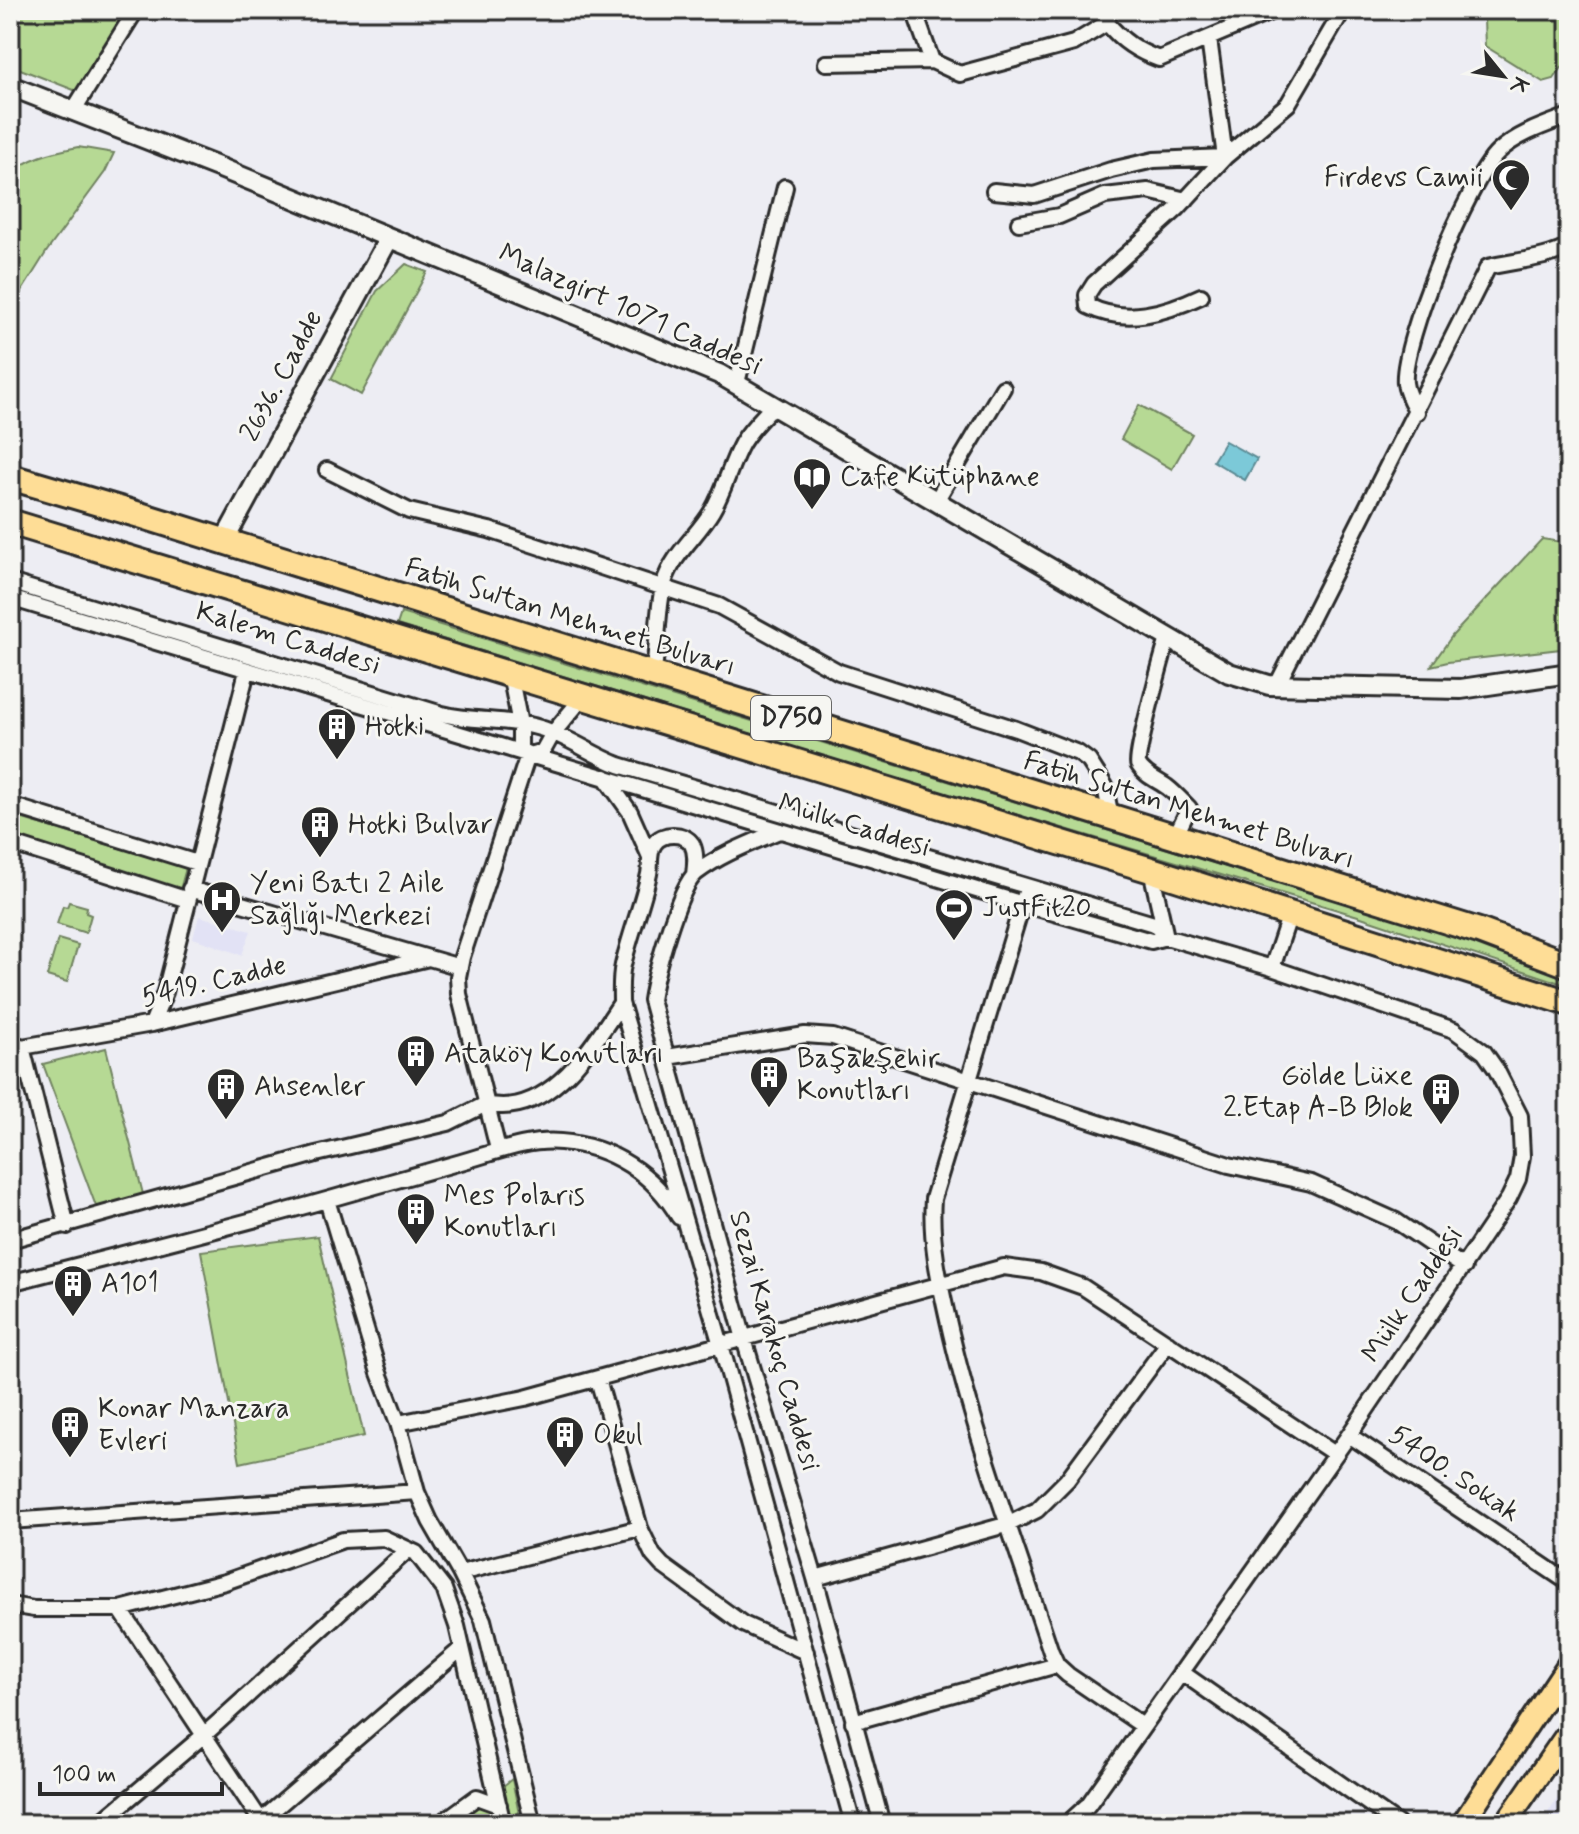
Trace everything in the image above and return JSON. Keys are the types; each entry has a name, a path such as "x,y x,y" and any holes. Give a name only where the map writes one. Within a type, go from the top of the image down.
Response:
{"highway":[{"name":"Fatih Sultan Mehmet Bulvarı","path":"10,477 1479,931 1569,965"},
{"name":"D750","path":"10,522 1151,870 1569,1003"},
{"path":"1479,931 1569,948"}],"main road":[{"path":"1462,1824 1569,1663"},
{"path":"1505,1824 1569,1731"}],"street":[{"path":"73,111 136,10"},
{"path":"914,10 932,61"},
{"path":"826,63 932,61 960,74 1074,43 1109,16 1120,38 1138,51 1159,59 1275,10"},
{"path":"1201,296 1149,314 1118,317 1088,306 1087,295 1094,284 1186,200 1225,157 1288,104 1343,10"},
{"path":"1209,39 1225,157"},
{"name":"Malazgirt 1071 Caddesi","path":"10,86 702,366 737,383 1229,673 1259,683 1277,685 1461,689 1569,673"},
{"path":"1417,412 1405,383 1414,327 1466,205 1492,157 1500,150 1522,135 1569,116"},
{"path":"994,191 1034,195 1111,170 1154,160 1225,157"},
{"path":"737,383 785,187"},
{"path":"1019,223 1059,216 1105,196 1148,191 1186,200"},
{"name":"2636. Cadde","path":"224,541 389,238"},
{"path":"1277,685 1488,267 1522,258 1556,255 1569,246"},
{"path":"936,501 1003,388"},
{"path":"653,675 663,589 678,557 711,513 723,491 742,444 752,428 774,405"},
{"path":"327,470 409,511 489,530 719,606 839,672 1016,729 1078,753 1089,761 1105,786 1111,818"},
{"name":"Kalem Caddesi","path":"10,582 459,719 520,724 553,733"},
{"name":"Kalem Caddesi","path":"10,598 528,755"},
{"path":"1168,639 1136,756 1138,765 1144,771 1189,808 1175,837"},
{"path":"152,1024 165,992 247,671"},
{"path":"510,674 520,724 520,750 528,755 543,751 553,733 584,696"},
{"name":"Mülk Caddesi","path":"553,733 619,765 1154,924 1166,937 1272,968 1454,1030 1484,1052 1520,1116 1522,1156 1518,1179 1509,1198 1349,1435 1088,1805 1067,1824"},
{"path":"498,1149 459,994 460,967 528,755"},
{"name":"Mülk Caddesi","path":"528,755 1151,941 1166,937"},
{"path":"605,777 630,812 650,857"},
{"path":"10,805 197,863"},
{"path":"694,875 724,856 779,831"},
{"path":"694,875 696,855 691,842 682,836 664,836 655,843 622,967 621,1003 721,1345 853,1824"},
{"path":"10,843 460,967"},
{"path":"1151,870 1166,937"},
{"name":"Sezai Karakoç Caddesi","path":"694,875 683,892 653,984 651,1000 882,1824"},
{"path":"1027,887 933,1199 931,1227 962,1386 1057,1665 1143,1726"},
{"path":"1272,968 1290,914"},
{"name":"5419. Cadde","path":"16,1044 152,1024 429,958"},
{"path":"10,1240 316,1154 448,1123 486,1104 500,1107 527,1103 571,1071 621,1003"},
{"path":"667,1057 805,1035 833,1037 1229,1165 1311,1183 1396,1221 1464,1267"},
{"path":"16,1044 67,1226"},
{"path":"10,1283 327,1200 498,1149 560,1142 596,1148 630,1163 653,1182 670,1202 690,1237"},
{"path":"327,1200 417,1492 460,1573 486,1631 533,1824"},
{"path":"398,1423 525,1398 1004,1267 1041,1272 1083,1287 1335,1454"},
{"path":"815,1578 1009,1524 1037,1510 1067,1480 1168,1343"},
{"path":"598,1379 640,1528 653,1555 662,1565 743,1624 806,1652"},
{"name":"5400. Sokak","path":"1349,1435 1569,1583"},
{"path":"10,1521 417,1492"},
{"path":"460,1573 640,1528"},
{"path":"10,1605 34,1609 120,1609 225,1582 343,1540 384,1538 416,1553 444,1589 462,1648 503,1824"},
{"path":"99,1824 204,1735 408,1550"},
{"path":"120,1609 260,1823 462,1648"},
{"path":"853,1722 1057,1665"},
{"path":"1181,1672 1398,1824"},
{"path":"440,1824 477,1797 499,1805"}],"shaded area":[{"name":"Yeni Batı 2 Aile Sağlığı Merkezi","path":"199,916 251,931 242,955 193,938"},
{"path":"1569,1781 1569,1824 1540,1824"}],"green space":[{"path":"13,10 133,10 79,92 10,65 10,14"},
{"path":"1487,10 1569,10 1569,57 1554,79 1543,82 1485,46 1484,19"},
{"path":"78,147 114,153 105,172 47,251 10,310 10,174 33,159"},
{"path":"406,264 427,272 361,395 331,379 377,291"},
{"path":"1139,405 1192,434 1172,469 1121,439"},
{"path":"1542,539 1569,543 1569,648 1431,666 1452,636"},
{"path":"401,613 1500,951 1569,975 1569,986 1358,916 397,625"},
{"path":"10,815 186,868 180,890 10,840"},
{"path":"69,902 87,907 86,913 91,915 86,933 57,924 63,906 67,907"},
{"path":"58,939 78,945 67,982 47,976"},
{"path":"106,1048 143,1194 97,1209 43,1064"},
{"path":"318,1236 364,1436 240,1463 201,1251"},
{"path":"512,1779 521,1824 454,1824"}],"water":[{"path":"1225,441 1257,459 1245,480 1213,461"}],"place":[{"name":"Firdevs Camii","path":"1511,212"},
{"name":"Cafe Kütüphane","path":"812,511"},
{"name":"Hotki","path":"337,761"},
{"name":"Hotki Bulvar","path":"320,859"},
{"name":"Yeni Batı 2 Aile Sağlığı Merkezi","path":"222,934"},
{"name":"JustFit20","path":"954,942"},
{"name":"Ataköy Konutları","path":"416,1088"},
{"name":"Başakşehir Konutları","path":"769,1109"},
{"name":"Ahsenler","path":"226,1121"},
{"name":"Gölde Lüxe 2.Etap A-B Blok","path":"1441,1126"},
{"name":"Mes Polaris Konutları","path":"416,1246"},
{"name":"A101","path":"73,1318"},
{"name":"Konar Manzara Evleri","path":"70,1459"},
{"name":"Okul","path":"565,1469"}]}
